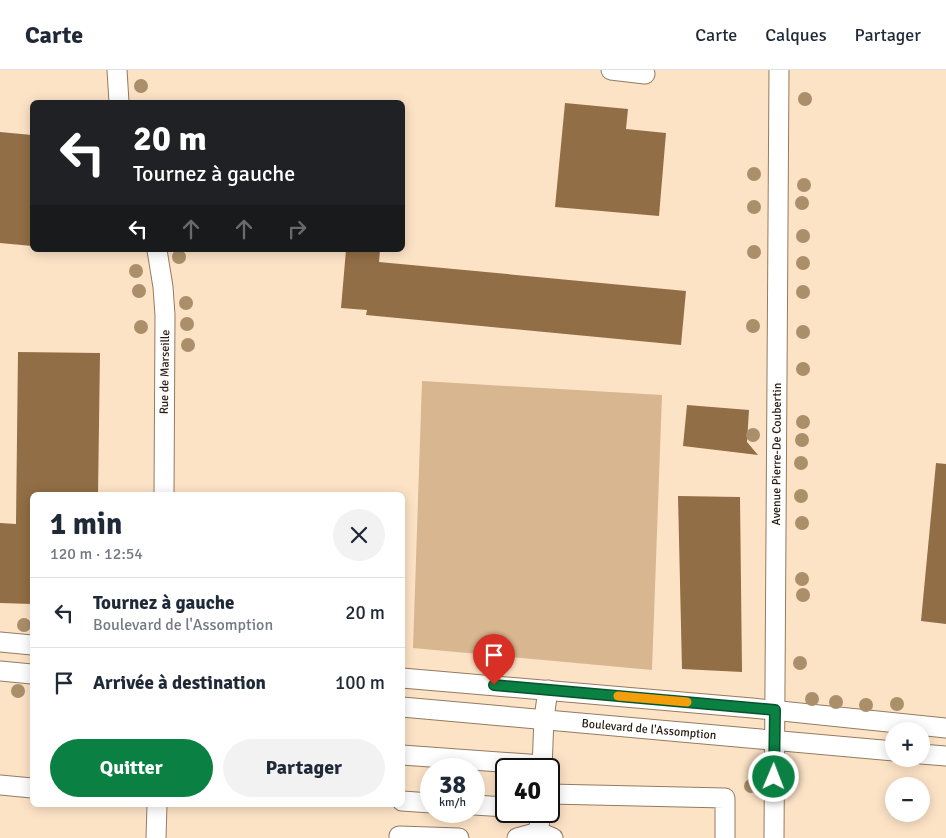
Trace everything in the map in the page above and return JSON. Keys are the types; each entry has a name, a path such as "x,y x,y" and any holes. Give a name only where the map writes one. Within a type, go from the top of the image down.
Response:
{"street":[{"path":"117,70 119,100"},
{"path":"611,70 645,74"},
{"name":"Avenue Pierre-De Coubertin","path":"774,838 779,70"},
{"name":"Rue de Marseille","path":"157,252 165,315 164,492"},
{"path":"0,642 30,645"},
{"path":"0,671 30,674"},
{"path":"405,678 775,710 946,728"},
{"path":"542,758 544,718 548,690"},
{"name":"Boulevard de l'Assomption","path":"405,707 544,718 885,750"},
{"path":"405,755 495,763"},
{"path":"930,755 946,756"},
{"path":"0,785 30,788"},
{"path":"560,794 725,798 724,838"},
{"path":"405,801 420,802"},
{"path":"156,838 157,807"},
{"path":"516,838 546,835"},
{"path":"400,836 459,838"}],"shaded area":[{"path":"0,70 946,70 946,838 0,838"},
{"path":"422,381 662,395 652,670 413,648"}],"building":[{"path":"565,103 628,109 626,129 666,133 659,216 555,207"},
{"path":"0,132 30,135 30,246 0,243"},
{"path":"346,252 380,252 379,262 686,291 681,345 366,315 367,310 341,308"},
{"path":"18,352 100,353 98,492 30,492 30,604 0,603 0,523 16,524"},
{"path":"687,405 749,410 747,442 758,455 683,446"},
{"path":"936,463 946,464 946,624 921,621"},
{"path":"678,496 740,497 742,672 682,669"}],"slow traffic":[{"path":"618,696 687,702"}],"route":[{"path":"494,685 775,710 774,777"}]}
